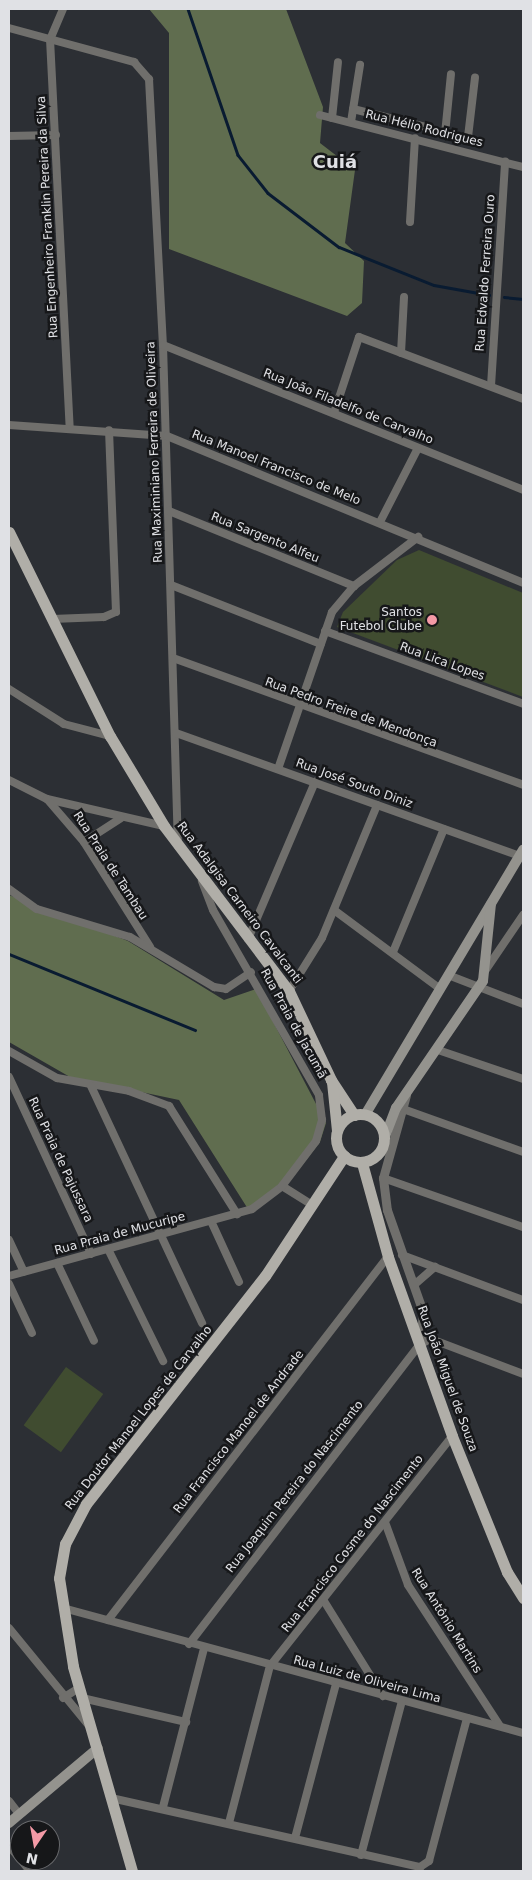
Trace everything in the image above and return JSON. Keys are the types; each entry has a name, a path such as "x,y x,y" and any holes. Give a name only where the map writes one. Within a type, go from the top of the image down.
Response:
{"main road":[{"name":"Rua Adalgisa Carneiro Cavalcanti","path":"9,532 110,736 164,826 178,848 289,991 332,1080 360,1115"},
{"path":"492,901 485,971 479,988 438,1050 407,1091 379,1152 362,1163 344,1156 337,1146 337,1130 360,1115 448,975 492,901 522,854"},
{"name":"Rua Adalgisa Carneiro Cavalcanti","path":"332,1080 337,1130"},
{"path":"360,1115 379,1124 384,1139"},
{"name":"Rua Doutor Manoel Lopes de Carvalho","path":"132,1871 93,1730 80,1693 63,1608 60,1563 70,1528 211,1350 344,1156"},
{"name":"Rua João Miguel de Souza","path":"362,1163 388,1257 452,1436 507,1572 523,1598"},
{"path":"9,1823 98,1748"}],"street":[{"name":"Rua Engenheiro Franklin Pereira da Silva","path":"63,9 50,39 70,428"},
{"path":"9,28 50,39"},
{"name":"Rua Maximiniano Ferreira de Oliveira","path":"50,39 134,62 148,79 164,345 178,848"},
{"path":"332,118 338,62"},
{"path":"351,122 360,65"},
{"path":"445,134 452,74"},
{"path":"468,138 475,77"},
{"path":"353,109 430,128"},
{"name":"Rua Hélio Rodrigues","path":"320,115 523,166"},
{"path":"9,136 56,135"},
{"path":"410,222 415,138"},
{"name":"Rua Edvaldo Ferreira Ouro","path":"490,386 505,161"},
{"path":"400,354 404,297"},
{"path":"334,413 359,338 523,399"},
{"name":"Rua João Filadelfo de Carvalho","path":"164,345 523,490"},
{"name":"Rua Manoel Francisco de Melo","path":"9,425 109,430 167,436 418,537 523,583"},
{"path":"52,619 104,617 116,612 118,601 109,430"},
{"path":"380,522 418,448"},
{"name":"Rua Sargento Alfeu","path":"169,511 354,586"},
{"path":"278,769 332,612 354,586 418,537"},
{"path":"170,585 321,644"},
{"name":"Rua Lica Lopes","path":"325,631 523,704"},
{"name":"Rua Pedro Freire de Mendonça","path":"173,658 300,708 523,785"},
{"path":"9,689 64,724 110,736"},
{"name":"Rua José Souto Diniz","path":"176,732 522,854"},
{"path":"9,780 47,799 121,818 164,826"},
{"path":"248,939 315,782"},
{"name":"Rua Praia de Tambau","path":"47,799 84,842 151,948"},
{"path":"289,991 334,910 377,804"},
{"path":"84,842 121,818"},
{"path":"393,952 444,828"},
{"name":"Rua Praia de Jacumã","path":"202,879 213,910 311,1077 322,1106 316,1142 282,1186 261,1204 237,1214"},
{"path":"9,889 38,909 110,930 151,948 214,988 226,989 251,972"},
{"path":"334,910 439,988"},
{"path":"485,971 520,928 523,915"},
{"path":"448,975 523,1004"},
{"path":"438,1050 523,1079"},
{"path":"9,1051 57,1078 91,1086 128,1091 169,1106 237,1214"},
{"name":"Rua Praia de Pajussara","path":"9,1077 91,1254"},
{"path":"91,1086 159,1235 202,1323"},
{"path":"407,1091 383,1178 402,1255 423,1312 420,1344 431,1339 523,1374"},
{"path":"403,1109 523,1152"},
{"path":"383,1178 523,1227"},
{"path":"282,1186 312,1205"},
{"name":"Rua Praia de Mucuripe","path":"9,1276 237,1214"},
{"path":"211,1221 239,1282"},
{"path":"9,1240 24,1272"},
{"path":"108,1249 163,1361"},
{"path":"402,1255 523,1300"},
{"name":"Rua Francisco Manoel de Andrade","path":"108,1620 388,1257"},
{"path":"57,1263 94,1341"},
{"path":"414,1285 435,1267"},
{"path":"9,1284 32,1333"},
{"name":"Rua Joaquim Pereira do Nascimento","path":"189,1644 420,1344"},
{"name":"Rua Francisco Cosme do Nascimento","path":"270,1666 324,1601 452,1436"},
{"name":"Rua Antônio Martins","path":"385,1522 408,1586 500,1726"},
{"path":"324,1601 383,1696"},
{"name":"Rua Luiz de Oliveira Lima","path":"63,1608 336,1684 523,1733"},
{"path":"9,1628 63,1698 93,1730"},
{"path":"163,1807 204,1648"},
{"path":"230,1823 270,1666"},
{"path":"295,1838 336,1684"},
{"path":"63,1698 80,1693 186,1722"},
{"path":"362,1855 402,1701"},
{"path":"111,1798 163,1807 414,1867 429,1861 466,1718"},
{"path":"9,1801 20,1814"}],"green space":[{"path":"149,9 286,9 323,107 320,143 355,170 345,243 364,261 362,303 347,316 169,249 169,33"},
{"name":"Santos Futebol Clube","path":"419,550 523,593 523,697 337,627 343,612 397,560"},
{"path":"9,895 128,941 224,1000 256,989 326,1123 320,1142 289,1182 248,1209 179,1100 70,1077 9,1042"},
{"path":"66,1367 103,1394 61,1452 24,1425"}],"waterway":[{"path":"188,9 238,155 268,193 339,247 434,285 489,295"},
{"path":"504,297 523,299"},
{"path":"9,954 195,1030"}],"place":[{"name":"Santos Futebol Clube","path":"432,620"}],"district":[{"name":"Cuiá","path":"335,162"}]}
